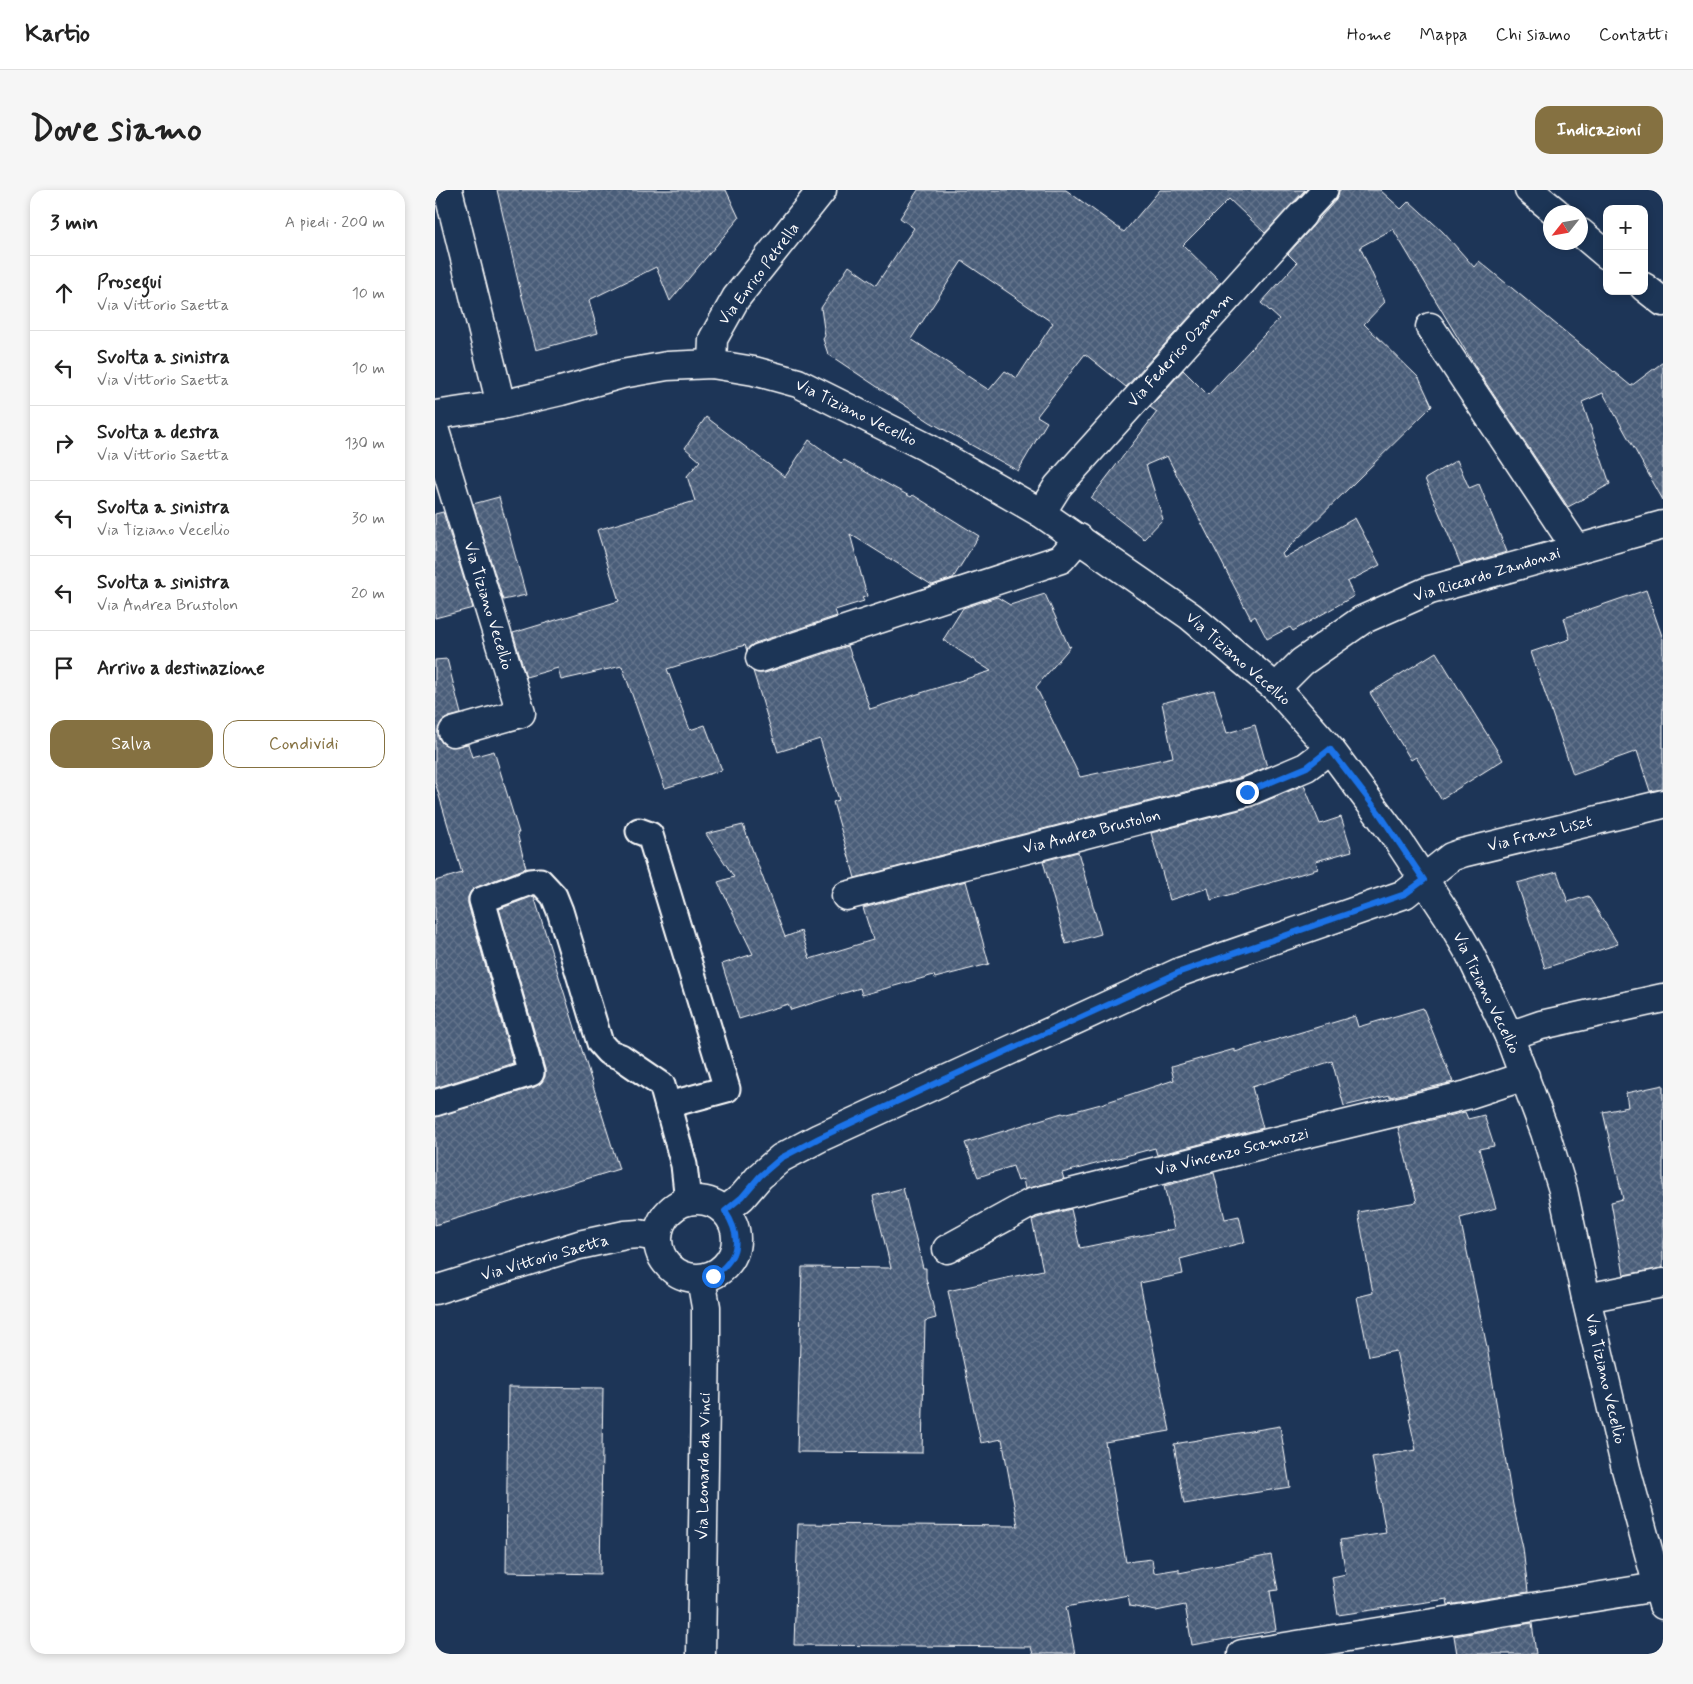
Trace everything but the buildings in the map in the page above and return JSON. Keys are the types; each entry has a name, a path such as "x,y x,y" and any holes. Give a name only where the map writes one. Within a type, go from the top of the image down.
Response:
{"street":[{"path":"448,190 501,405"},
{"name":"Via Enrico Petrella","path":"712,364 713,339 732,306 822,190"},
{"path":"1529,190 1547,205"},
{"name":"Via Federico Ozanam","path":"1041,513 1058,486 1302,215"},
{"path":"1588,239 1603,252"},
{"path":"1648,290 1663,302"},
{"name":"Via Riccardo Zandonai","path":"1430,327 1577,548"},
{"name":"Via Tiziano Vecellio","path":"435,414 501,405 622,374 667,366 712,364 754,370 797,383 926,447 1041,513 1190,616 1276,688 1330,749 1379,813 1424,880 1471,954 1509,1036 1545,1132 1563,1190 1585,1298 1626,1469 1660,1596 1242,1654"},
{"name":"Via Tiziano Vecellio","path":"435,431 521,713 453,732"},
{"name":"Via Riccardo Zandonai","path":"1276,688 1302,662 1362,620 1429,590 1663,525"},
{"path":"760,658 1061,559 1079,538"},
{"name":"Via Andrea Brustolon","path":"846,896 1247,792 1307,767 1330,749"},
{"name":"Via Franz Liszt","path":"1424,880 1451,858 1462,853 1663,804"},
{"path":"725,1211 742,1197 760,1176 781,1158 819,1138 1180,972 1398,897 1424,880"},
{"path":"1509,1036 1541,1025 1663,998"},
{"name":"Via Vincenzo Scamozzi","path":"947,1249 1031,1204 1268,1143 1467,1095 1525,1076"},
{"path":"701,1200 714,1204 725,1211 732,1222 736,1234 736,1247 732,1259 724,1268 713,1276 701,1279 689,1278 678,1274 668,1266 662,1256 657,1237 668,1212 677,1205 688,1201 701,1200"},
{"name":"Via Vittorio Saetta","path":"435,1290 579,1245 625,1235 639,1234 657,1237"},
{"name":"Via Leonardo da Vinci","path":"701,1279 706,1307 706,1339 701,1654"},
{"path":"1585,1298 1663,1283"}],"lane":[{"name":"Via Federico Ozanam","path":"1302,215 1325,190"},
{"path":"639,831 650,835 727,1089 665,1095"},
{"path":"435,1104 531,1073 482,900 530,882 540,881 554,896 600,1043 608,1052 621,1057 665,1095 684,1165 688,1201"}],"route":[{"path":"713,1276 732,1259 736,1247 736,1234 732,1222 725,1211 742,1197 760,1176 781,1158 819,1138 941,1081 1180,972 1405,894 1424,880 1379,813 1330,749 1307,767 1247,792"}]}
